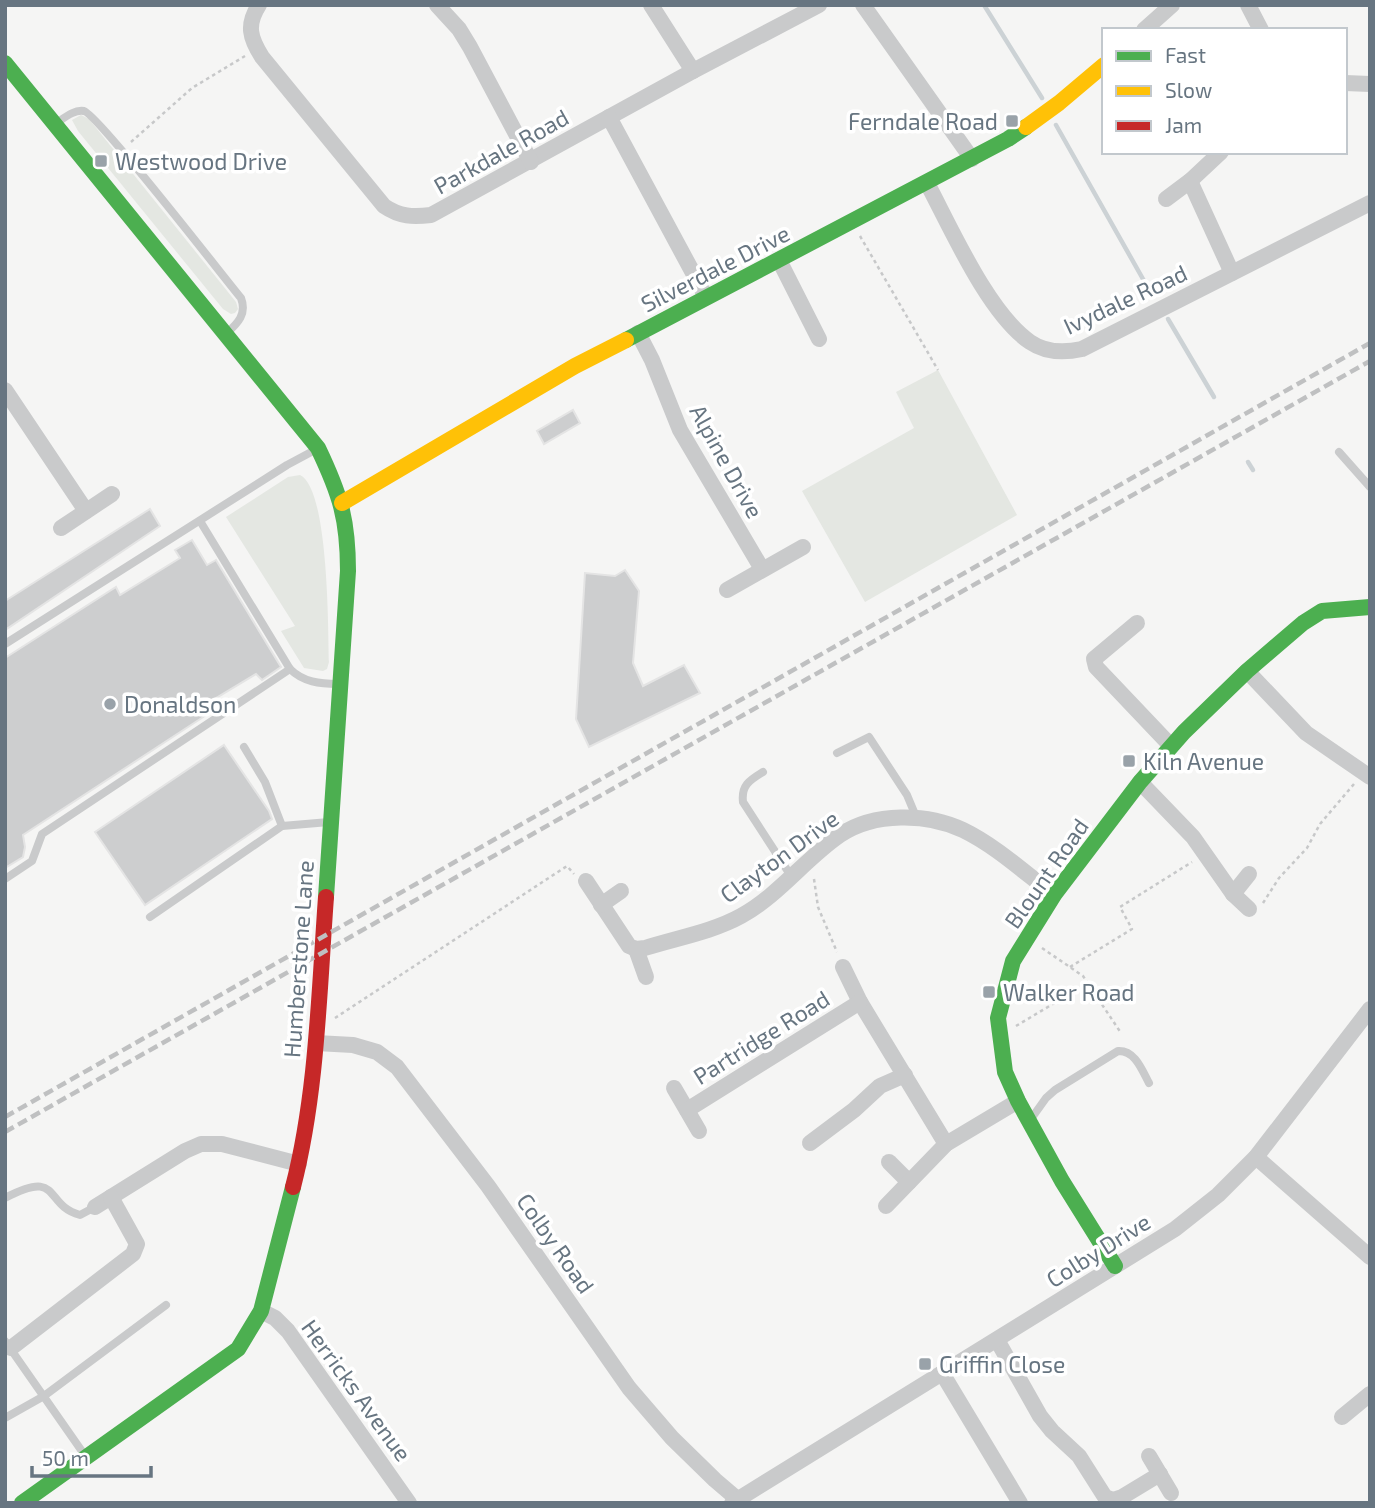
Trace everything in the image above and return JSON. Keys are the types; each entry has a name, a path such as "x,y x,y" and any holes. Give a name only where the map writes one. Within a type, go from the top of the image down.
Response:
{"street":[{"path":"257,50 251,39 251,27 259,5"},
{"path":"438,5 459,29 470,47 531,162"},
{"path":"651,5 693,71"},
{"name":"Parkdale Road","path":"257,50 384,206 396,214 412,217 431,215 819,5"},
{"path":"863,5 972,159"},
{"path":"1146,28 1172,5"},
{"path":"1248,5 1260,28"},
{"name":"Humberstone Lane","path":"5,63 318,448 337,485 348,536 341,684 317,1036 299,1164 261,1311 238,1349 22,1503"},
{"name":"Silverdale Drive","path":"342,503 519,397 1008,139 1059,103 1102,67"},
{"path":"1347,83 1370,84"},
{"path":"609,117 706,297"},
{"path":"1166,199 1219,154"},
{"path":"1190,181 1233,273"},
{"name":"Ivydale Road","path":"927,183 974,271 1003,315 1031,342 1047,350 1065,353 1082,349 1370,203"},
{"path":"779,260 819,339"},
{"name":"Alpine Drive","path":"638,333 652,360 680,430 762,569"},
{"path":"5,390 86,511"},
{"path":"61,528 112,494"},
{"path":"727,590 803,547"},
{"name":"Blount Road","path":"1115,1266 1062,1181 1005,1072 998,1018 1013,961 1054,895 1140,782 1171,746 1247,671 1303,623 1322,611 1370,607"},
{"path":"1137,623 1094,659 1096,667 1171,746"},
{"path":"1247,671 1306,733 1366,775"},
{"path":"1140,782 1180,821 1233,894 1249,909"},
{"name":"Clayton Drive","path":"636,949 713,928 740,917 762,902 842,834 871,820 902,817 961,829 979,839 1054,895"},
{"path":"1233,894 1249,874"},
{"path":"586,881 620,935 629,946 636,949 646,977"},
{"path":"601,905 621,891"},
{"path":"843,967 860,1002 946,1144"},
{"name":"Partridge Road","path":"687,1110 860,1002"},
{"name":"Colby Drive","path":"738,1502 792,1464 1175,1229 1218,1195 1256,1157 1367,1016"},
{"name":"Colby Road","path":"317,1036 377,1052 397,1067 525,1238 629,1388 672,1438 738,1502"},
{"path":"810,1143 854,1110 880,1086 905,1075"},
{"name":"Partridge Road","path":"674,1088 699,1131"},
{"path":"886,1206 946,1144 1018,1101"},
{"path":"95,1207 185,1151 201,1144 222,1144 299,1164"},
{"path":"1256,1157 1370,1257"},
{"path":"889,1162 909,1182"},
{"path":"8,1345 134,1254 136,1244 111,1197"},
{"name":"Herricks Avenue","path":"261,1311 275,1318 289,1331 409,1503"},
{"path":"997,1340 1040,1416 1079,1456 1105,1497 1113,1500 1122,1497 1160,1474"},
{"path":"942,1373 1020,1503"},
{"path":"1342,1417 1370,1394"},
{"path":"1149,1456 1171,1493"}],"lane":[{"path":"55,124 74,112 85,111 122,151 241,298 244,305 242,318 227,333"},
{"path":"5,644 318,448"},
{"path":"1339,452 1370,487"},
{"path":"200,521 290,668 302,678 322,684 341,684"},
{"path":"5,879 32,861 43,834 290,668"},
{"path":"836,753 869,737 906,795 917,819"},
{"path":"243,747 265,782 282,826"},
{"path":"763,772 747,782 742,793 743,802 791,876"},
{"path":"150,917 282,826 330,822"},
{"path":"1029,1121 1055,1090 1118,1051 1132,1055 1149,1083"},
{"path":"5,1198 23,1188 38,1186 50,1190 72,1213 80,1215 95,1207"},
{"path":"5,1418 44,1396 166,1306"},
{"path":"8,1345 86,1458"}],"path":[{"path":"122,151 192,88 257,50"},
{"path":"852,222 938,370"},
{"path":"1249,909 1260,909 1279,878 1307,848 1320,824 1366,775"},
{"path":"1070,967 1132,929 1120,907 1204,855"},
{"path":"810,859 818,908 843,967"},
{"path":"317,1036 567,866 580,883 586,881"},
{"path":"1027,937 1059,962 1078,971 1121,1033"},
{"path":"999,1037 1088,982"}],"shaded area":[{"path":"81,115 89,119 236,302 238,309 235,313 231,314 223,309 78,131 72,120"},
{"path":"938,370 1017,515 865,602 802,491 914,428 896,392"},
{"path":"300,475 310,486 322,532 329,662 327,669 323,671 304,668 281,631 295,626 226,517 288,477"}],"building":[{"path":"573,410 580,423 544,444 537,431"},
{"path":"150,509 160,526 5,630 5,601"},
{"name":"Donaldson","path":"192,540 207,565 216,560 281,667 262,680 256,674 213,700 217,708 23,835 23,857 5,868 5,658 116,587 120,595 180,558 175,550"},
{"path":"625,570 639,591 633,663 643,686 684,665 700,693 589,747 576,719 585,573 615,576"},
{"path":"224,745 272,819 145,905 95,832"}],"waterway":[{"path":"984,5 1042,98"},
{"path":"1056,125 1152,295"},
{"path":"1168,319 1214,397"},
{"path":"1248,462 1253,470"}],"railway":[{"path":"5,1117 1370,343"},
{"path":"5,1132 1370,361"}],"traffic: fast":[{"path":"5,63 318,448 332,479 344,521 348,571 326,897"},
{"path":"626,340 1008,139 1026,127"},
{"path":"1115,1266 1062,1181 1005,1072 998,1018 1013,961 1054,895 1140,782 1184,732 1247,671 1303,623 1322,611 1370,607"},
{"path":"22,1503 238,1349 261,1311 293,1187"}],"traffic: slow":[{"path":"1026,127 1102,67"},
{"path":"342,503 575,366 626,340"}],"traffic: jam":[{"path":"293,1187 312,1079 326,897"}],"place":[{"name":"Ferndale Road","path":"1012,121"},
{"name":"Westwood Drive","path":"101,161"},
{"name":"Donaldson","path":"110,704"},
{"name":"Kiln Avenue","path":"1129,761"},
{"name":"Walker Road","path":"989,992"},
{"name":"Griffin Close","path":"925,1364"}]}
